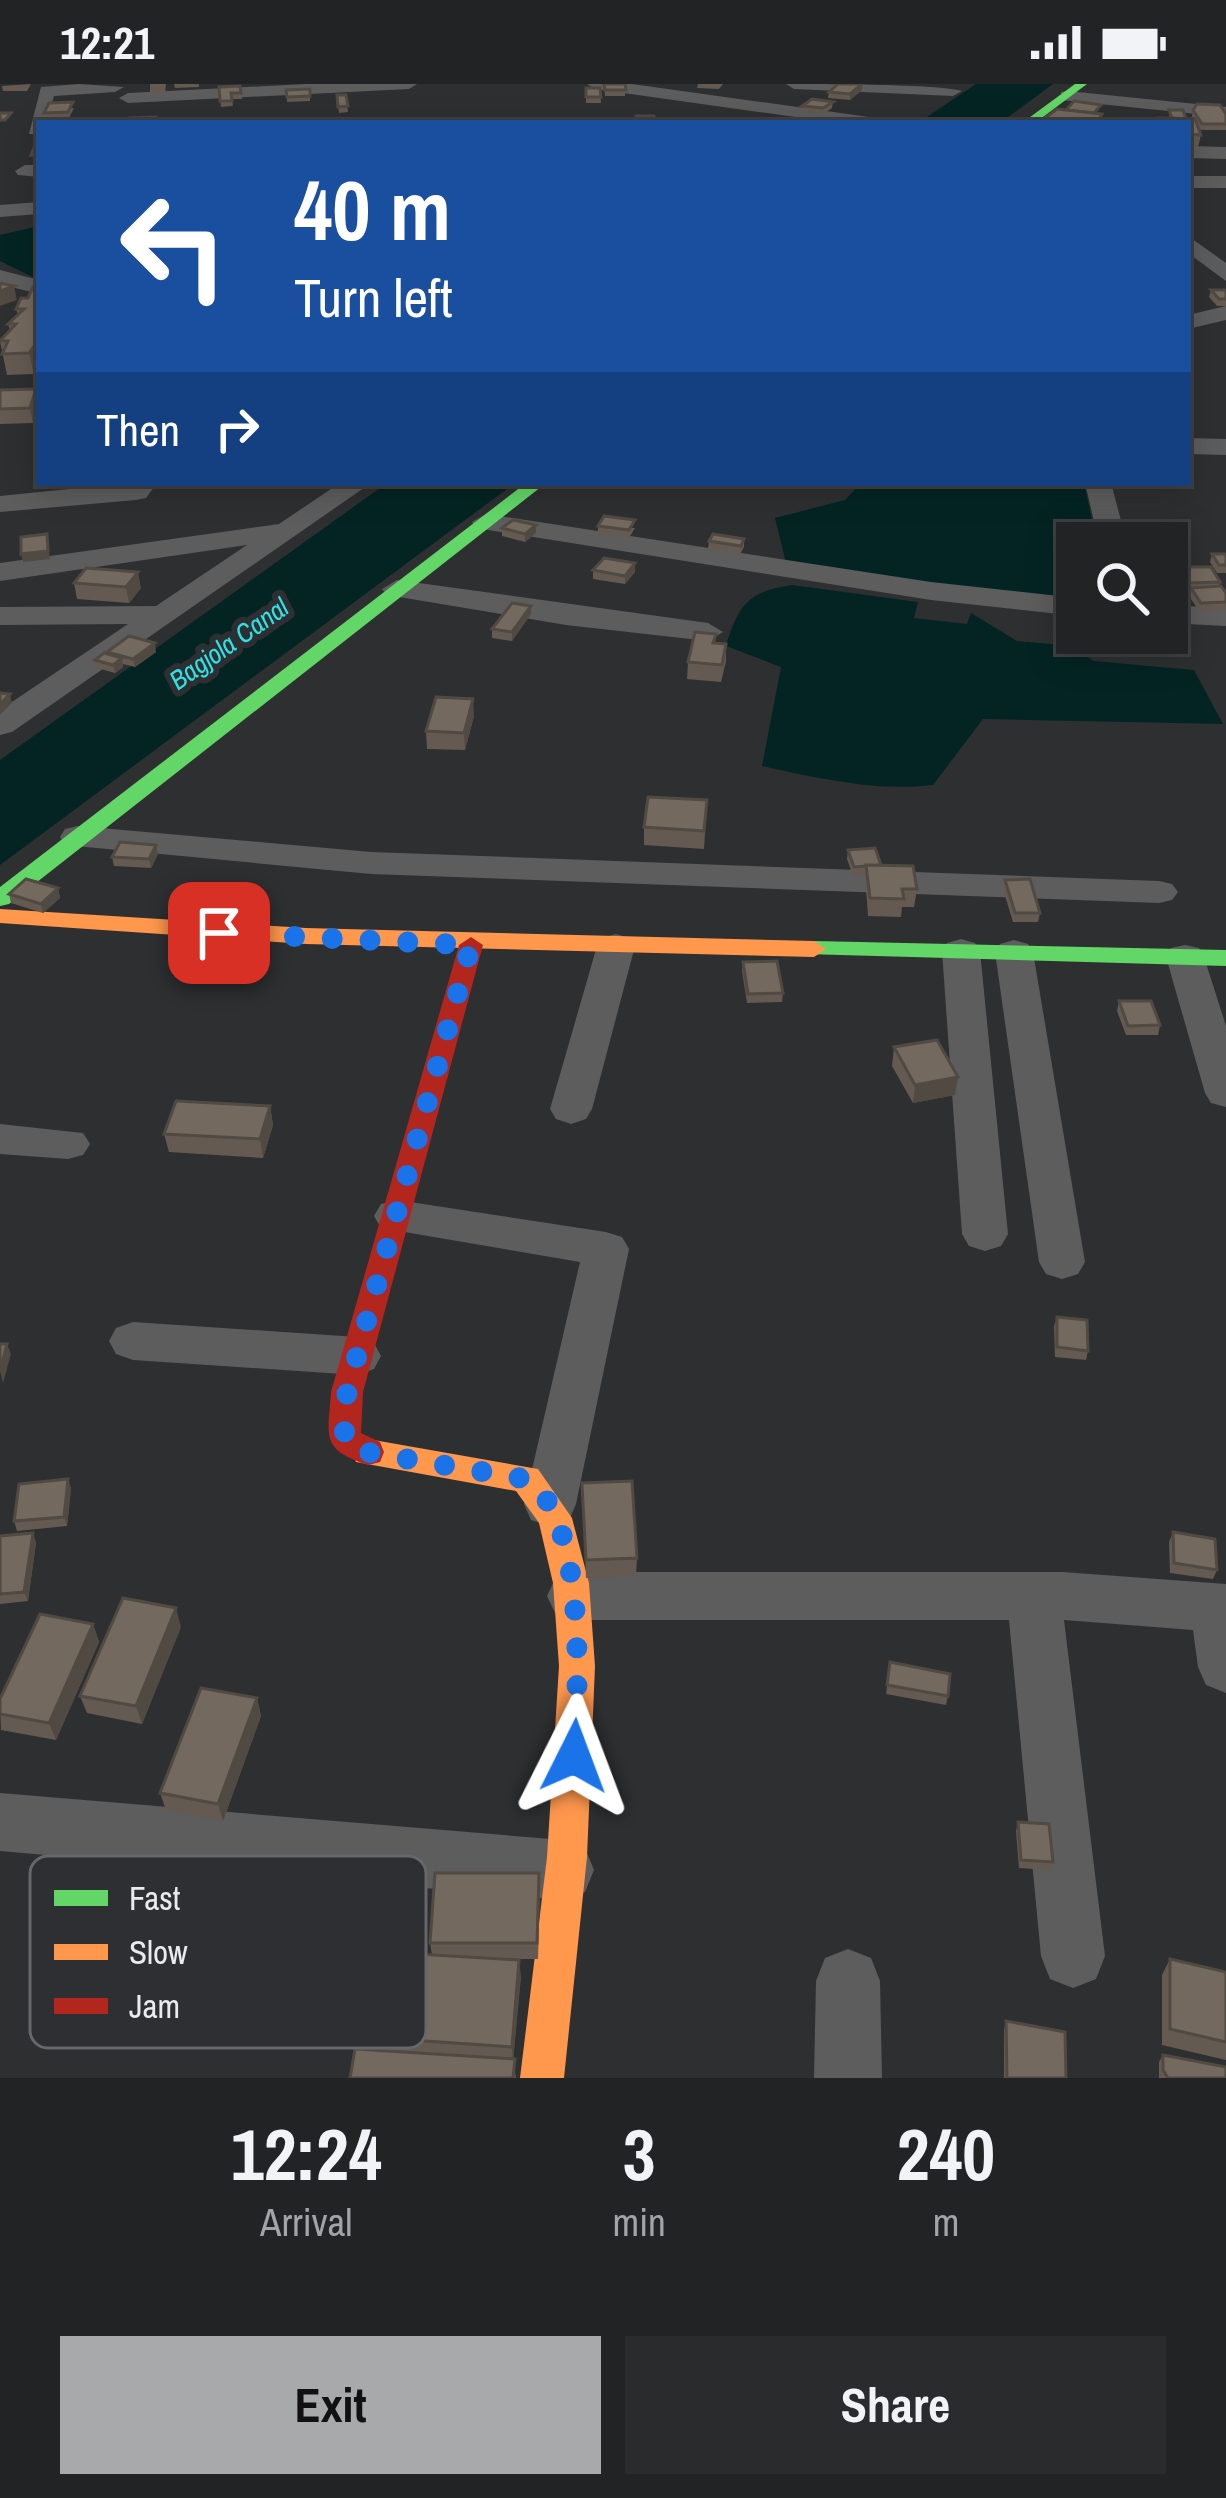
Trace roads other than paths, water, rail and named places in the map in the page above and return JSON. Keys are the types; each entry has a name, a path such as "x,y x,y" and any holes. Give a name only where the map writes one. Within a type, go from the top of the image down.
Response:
{"street":[{"path":"38,120 46,91 123,101 323,104 317,86 409,84"},
{"path":"794,84 959,88"},
{"path":"802,103 816,85"},
{"path":"585,86 852,120"},
{"path":"922,111 959,88"},
{"path":"1032,120 1074,90 1226,112"},
{"path":"1191,152 1226,153"},
{"path":"1191,182 1226,182"},
{"path":"1191,203 1226,204"},
{"path":"0,211 36,208"},
{"path":"0,277 36,285"},
{"path":"1191,296 1226,295"},
{"path":"1191,321 1226,313"},
{"path":"1207,446 1226,472"},
{"path":"0,504 136,492 141,486"},
{"path":"0,724 354,486"},
{"path":"0,899 533,486"},
{"path":"1099,486 1108,522"},
{"path":"486,521 817,574 1056,604"},
{"path":"0,572 293,530"},
{"path":"457,544 728,584"},
{"path":"397,589 708,632"},
{"path":"0,616 162,615"},
{"path":"1188,615 1226,617"},
{"path":"78,837 371,863 1159,892"},
{"path":"0,916 471,945 1226,958"},
{"path":"471,945 347,1392 344,1440 360,1451 526,1479 540,1488 550,1504 574,1597 579,1682 542,2078"},
{"path":"571,1109 616,946"},
{"path":"962,951 985,1234"},
{"path":"1015,952 1062,1262"},
{"path":"1185,957 1226,1093"},
{"path":"0,1138 68,1144"},
{"path":"397,1216 606,1249 550,1504"},
{"path":"133,1341 357,1356"},
{"path":"574,1597 1034,1595 1222,1607 1226,1667"},
{"path":"1034,1595 1073,1957"},
{"path":"0,1822 399,1856"},
{"path":"426,1858 563,1870"},
{"path":"848,1981 848,2078"}],"water":[{"path":"976,84 1053,84 1004,120 922,120"},
{"path":"36,227 36,279 0,261 0,235"},
{"name":"Bagjola Canal","path":"383,486 511,486 0,865 0,760"},
{"path":"858,486 1085,486 1092,522 1056,522 1056,601 787,567 775,518 845,500"},
{"path":"792,585 918,602 914,618 967,624 971,613 1017,641 1056,644 1056,654 1194,670 1223,724 983,719 933,785 868,785 762,766 781,667 726,646 741,610 765,591"}]}
